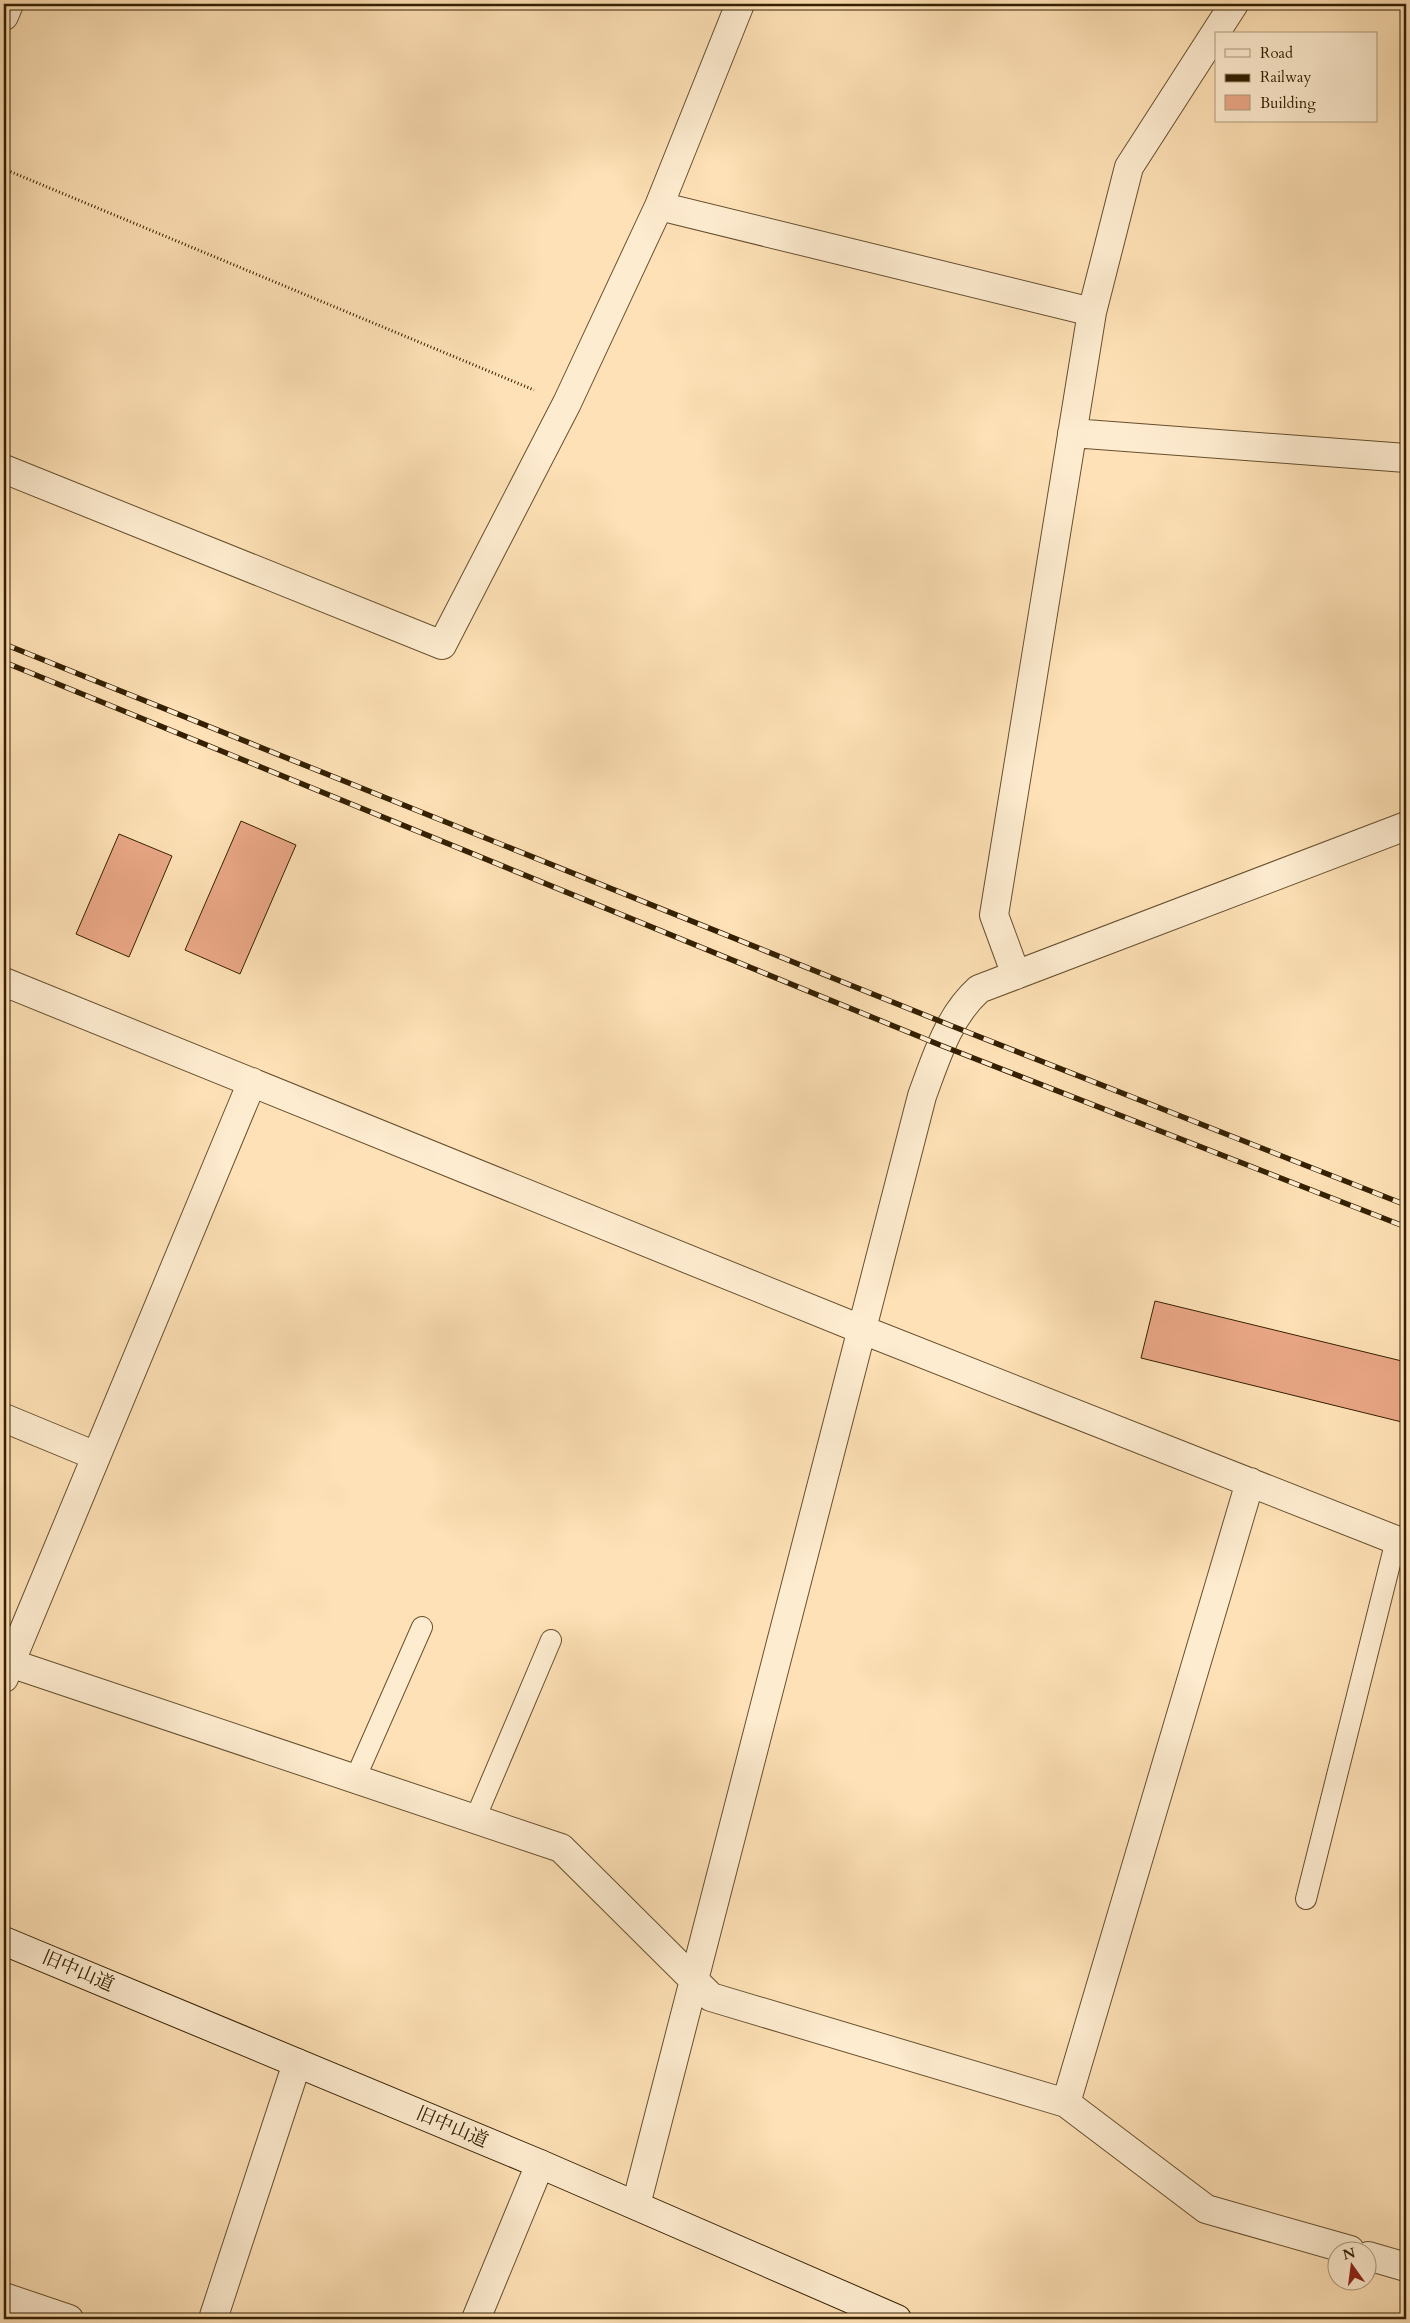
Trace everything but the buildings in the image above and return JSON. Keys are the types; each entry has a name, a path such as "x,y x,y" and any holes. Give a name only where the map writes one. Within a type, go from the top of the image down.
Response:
{"street":[{"path":"4,16 9,4"},
{"path":"4,469 442,645 567,403 660,206 740,4"},
{"path":"1216,32 1234,4"},
{"path":"1016,975 994,915 1092,312 1129,167 1215,33"},
{"path":"660,206 1092,312"},
{"path":"1072,433 1406,458"},
{"path":"636,2205 922,1096 940,1044 969,999 979,990 1406,826"},
{"path":"4,984 252,1082 863,1330 1401,1542"},
{"path":"252,1082 7,1671 355,1779 561,1848 711,1996 1066,2103 1206,2209 1328,2244"},
{"path":"4,1418 96,1456"},
{"path":"1066,2103 1250,1482"},
{"name":"旧中山道","path":"4,1941 540,2164 897,2319"},
{"path":"212,2319 297,2062"},
{"path":"476,2319 540,2164"},
{"path":"1378,2259 1406,2267"},
{"path":"4,2297 69,2319"}],"lane":[{"path":"1306,1900 1401,1542"},
{"path":"355,1779 422,1628"},
{"path":"475,1820 552,1640"}],"path":[{"path":"4,169 567,403"}],"railway":[{"path":"4,644 952,1026 1406,1205"},
{"path":"4,662 940,1045 1406,1227"}]}
